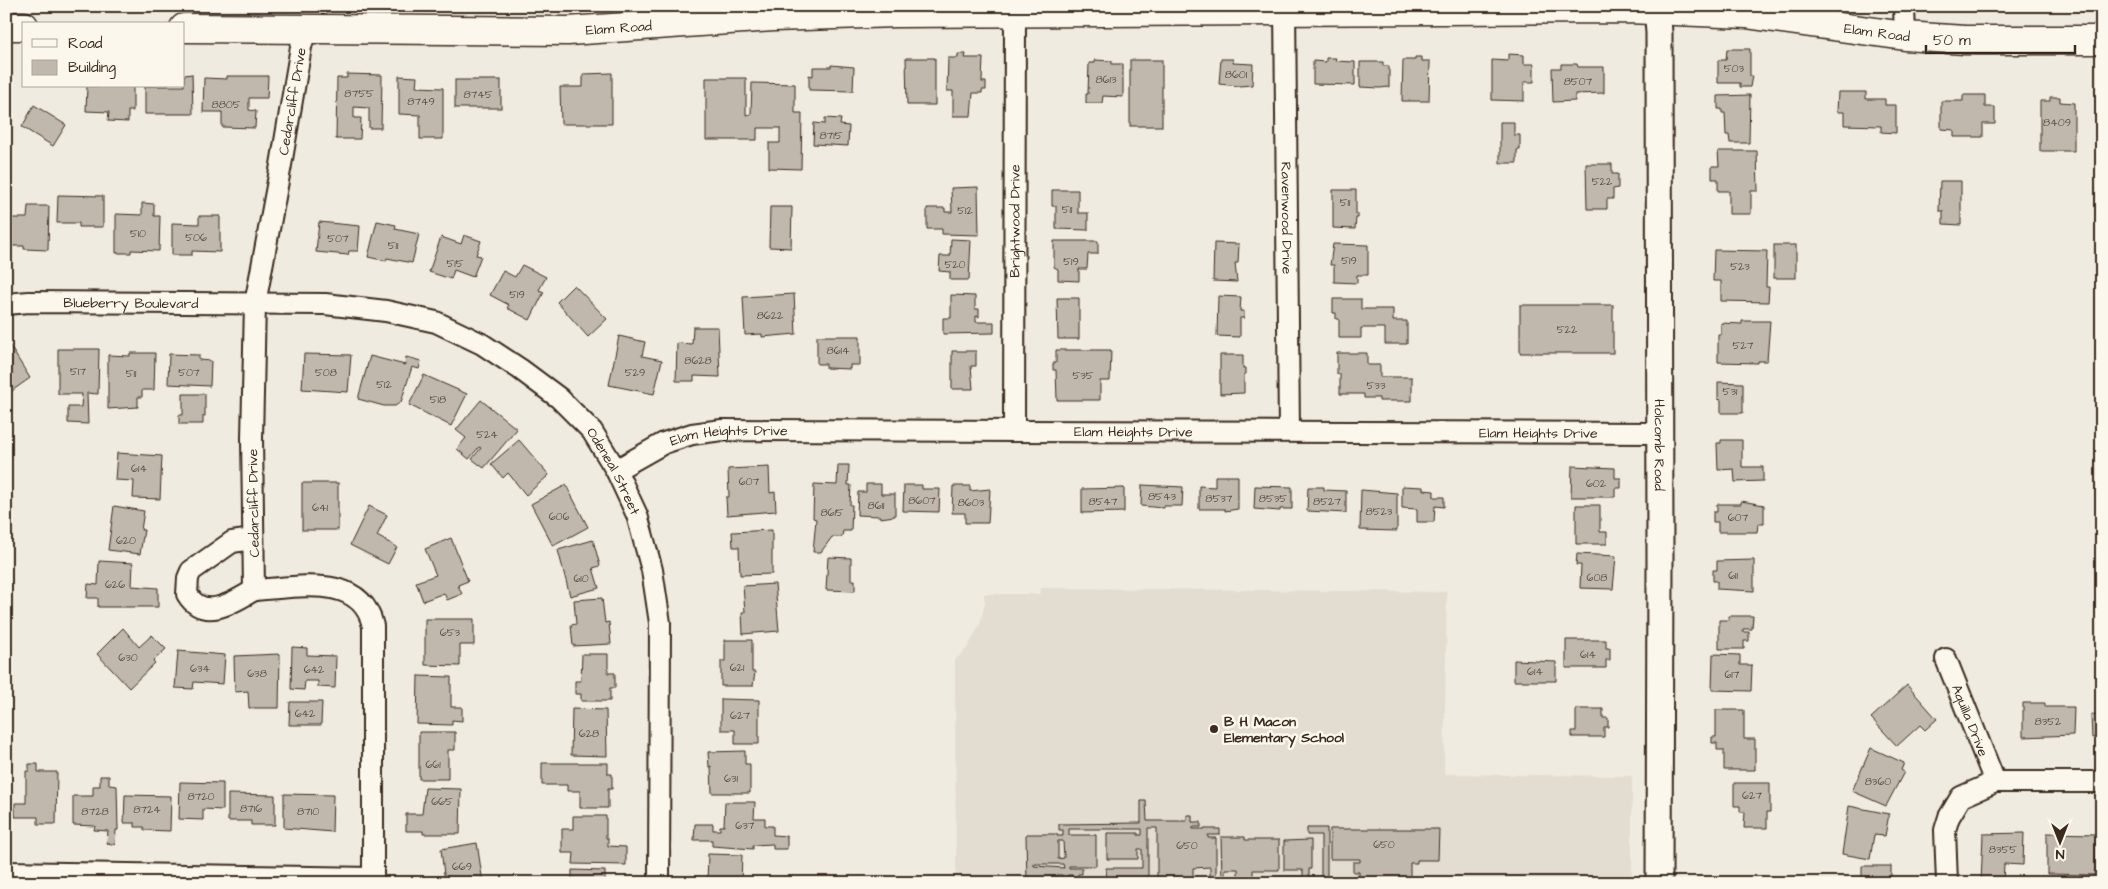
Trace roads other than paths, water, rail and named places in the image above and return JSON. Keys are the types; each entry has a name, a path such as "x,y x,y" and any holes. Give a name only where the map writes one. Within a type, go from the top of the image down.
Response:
{"main road":[{"name":"Elam Road","path":"185,28 310,18 568,31 773,17 1015,9 1657,8 1746,14 1905,36 1965,40 2102,40"}],"street":[{"path":"1904,6 1905,36"},
{"name":"Ravenwood Drive","path":"1285,8 1289,431"},
{"name":"Holcomb Road","path":"1657,8 1659,883"},
{"name":"Brightwood Drive","path":"1014,431 1015,9"},
{"name":"Cedarcliff Drive","path":"254,590 255,304 281,165 300,47 310,18"},
{"name":"Blueberry Boulevard","path":"6,304 29,302 255,304"},
{"name":"Odeneal Street","path":"255,304 325,304 386,310 436,322 482,344 520,370 559,398 592,431 616,470 637,515 652,570 660,623 659,883"},
{"name":"Elam Heights Drive","path":"616,470 664,443 692,434 722,430 1659,433"},
{"path":"6,872 374,878 373,626 370,613 361,600 350,592 321,586 254,590 237,600 215,609 197,606 187,594 188,578 191,571 232,542 253,539"},
{"name":"Aquilla Drive","path":"1946,659 1994,782"},
{"path":"1947,883 1945,830 1949,817 1961,797 1994,782 2102,782"}],"place":[{"name":"B H Macon Elementary School","path":"1214,729"}]}
